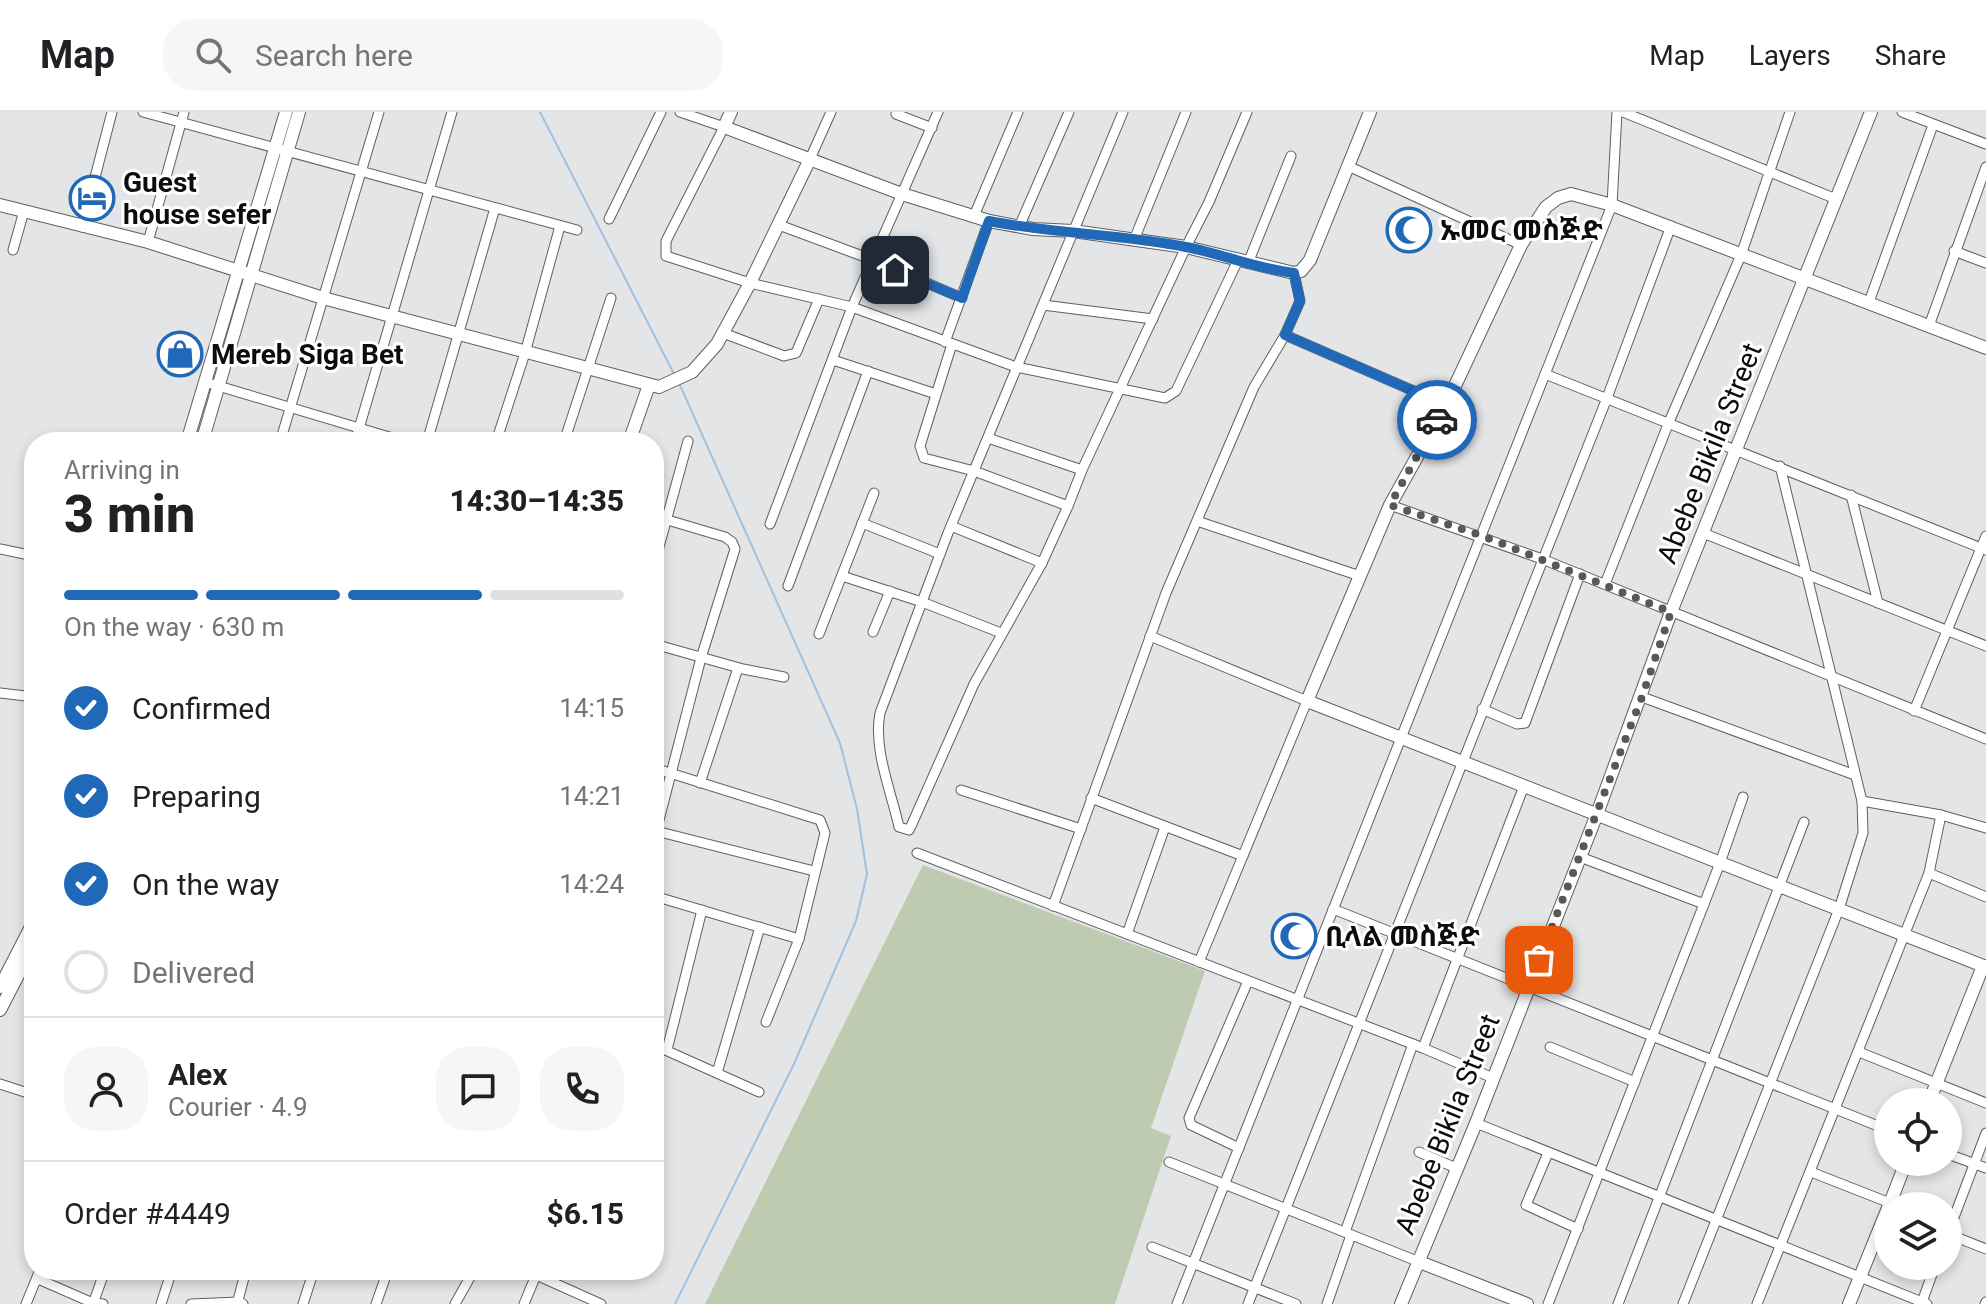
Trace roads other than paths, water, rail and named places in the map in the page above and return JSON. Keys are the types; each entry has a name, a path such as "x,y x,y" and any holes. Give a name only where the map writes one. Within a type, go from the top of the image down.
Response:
{"street":[{"path":"82,227 112,112"},
{"path":"143,112 182,117 281,150 577,230"},
{"path":"281,150 286,112"},
{"path":"191,432 211,384 281,150 299,112"},
{"path":"283,432 379,112"},
{"path":"358,432 452,112"},
{"path":"609,219 661,112"},
{"path":"680,112 902,194 989,221 1186,247 1295,277"},
{"path":"731,112 664,248 666,256 750,283 852,307 1016,367 1165,398 1176,391 1243,261 1291,156"},
{"path":"0,205 148,242 323,298 654,386 692,372 706,359 723,333 779,225 831,112"},
{"path":"770,524 852,307 938,112"},
{"path":"974,216 1018,112"},
{"path":"1019,227 1069,112"},
{"path":"1134,240 1186,112"},
{"path":"1120,113 951,526 880,713 877,727 899,827 904,829 909,830 974,684 1042,563 1082,470 1209,202 1247,112"},
{"path":"1177,1304 1612,205 1617,112"},
{"path":"1623,112 1836,199"},
{"path":"1605,584 1669,422 1741,255 1790,112"},
{"name":"Abebe Bikila Street","path":"1401,1304 1476,1123 1642,697 1671,612 1871,112"},
{"path":"1902,112 1986,144"},
{"path":"1295,277 1310,260 1348,166 1365,113"},
{"path":"896,114 932,128"},
{"path":"148,242 182,117"},
{"path":"1869,302 1933,125"},
{"path":"1348,166 1521,245"},
{"path":"1929,326 1986,167"},
{"path":"1199,962 1390,505 1446,405 1521,245 1546,207 1558,198 1571,194 1612,205 1986,348"},
{"path":"430,432 495,208"},
{"path":"13,250 24,211"},
{"path":"989,221 962,298 921,452 924,458 974,471 1068,506"},
{"path":"779,225 962,298"},
{"path":"499,432 560,226"},
{"path":"1248,1304 1607,398 1671,226"},
{"path":"1954,251 1986,263"},
{"path":"1053,906 1150,636 1254,387 1285,335 1300,301 1295,277"},
{"path":"567,432 611,298"},
{"path":"723,333 784,356 791,355 796,353 819,299"},
{"path":"1043,305 1153,319"},
{"path":"1285,335 1446,405"},
{"path":"833,360 936,394"},
{"path":"788,586 868,371"},
{"path":"1545,374 1984,549"},
{"path":"211,384 372,432"},
{"path":"204,432 211,384"},
{"path":"633,432 654,386"},
{"path":"988,438 1082,470"},
{"path":"664,530 688,441"},
{"path":"1683,1304 1839,909 1863,833 1862,801 1780,466"},
{"path":"819,634 874,493"},
{"path":"1851,495 1878,603"},
{"path":"1390,505 1542,559 1986,739"},
{"path":"664,519 725,537 735,549 701,658 664,800"},
{"path":"1197,521 1360,576"},
{"path":"862,523 940,554"},
{"path":"951,526 1042,563"},
{"path":"1703,533 1986,646"},
{"path":"1914,711 1984,549 1986,536"},
{"path":"0,549 24,554"},
{"path":"1482,709 1517,724 1525,723 1580,574"},
{"path":"842,576 922,602 1001,633"},
{"path":"873,632 890,591"},
{"path":"1150,636 1400,738 1905,935 1985,963 1935,1088"},
{"path":"664,647 738,668 784,677"},
{"path":"700,783 738,668"},
{"path":"0,693 24,696"},
{"path":"1642,697 1855,775"},
{"path":"664,771 820,820 825,833 799,939 766,1022"},
{"path":"1327,1304 1348,1233 1418,1046 1459,958 1524,786"},
{"path":"961,790 1081,829"},
{"path":"1548,1304 1743,797"},
{"path":"1091,798 1243,856"},
{"path":"1862,801 1941,815 1986,828"},
{"path":"1759,1304 1929,873 1941,815"},
{"path":"1618,1304 1804,822"},
{"path":"1127,934 1165,827"},
{"path":"664,837 814,871"},
{"path":"917,853 1418,1046 1493,1078"},
{"path":"1580,857 1704,904"},
{"path":"1929,873 1986,897"},
{"path":"664,899 799,939"},
{"path":"1333,909 1395,931 1874,1124"},
{"path":"667,1050 702,910"},
{"path":"717,1073 760,927"},
{"path":"0,1010 4,983 24,942"},
{"path":"4,983 24,971"},
{"path":"1239,1148 1191,1125 1189,1118 1248,981"},
{"path":"1550,1047 1635,1082"},
{"path":"664,1049 759,1092"},
{"path":"1859,1052 1986,1103"},
{"path":"0,1084 24,1092"},
{"path":"1476,1123 1924,1303 1931,1280"},
{"path":"1962,1196 1986,1133"},
{"path":"1419,1152 1456,1168"},
{"path":"1548,1153 1526,1205 1578,1229"},
{"path":"1962,1159 1986,1168"},
{"path":"1169,1162 1417,1261 1501,1299 1527,1304"},
{"path":"1811,1172 1874,1201"},
{"path":"1962,1240 1986,1249"},
{"path":"1849,1304 1874,1241"},
{"path":"1152,1247 1296,1304"},
{"path":"26,1304 37,1280"},
{"path":"48,1280 93,1304 103,1304"},
{"path":"93,1304 101,1280"},
{"path":"161,1304 169,1280"},
{"path":"191,1304 239,1303 244,1280"},
{"path":"303,1304 311,1280"},
{"path":"376,1304 384,1280"},
{"path":"455,1304 468,1280"},
{"path":"524,1304 534,1280"},
{"path":"545,1280 582,1300 601,1304"}],"waterway":[{"path":"540,112 674,374"},
{"path":"675,1304 794,1064 856,921 867,874 857,809 840,743 679,383"}],"place":[{"name":"Guest house sefer","path":"92,198"},
{"name":"ኡመር መስጅድ","path":"1409,230"},
{"name":"Mereb Siga Bet","path":"180,354"},
{"name":"ቢላል መስጅድ","path":"1294,936"}]}
